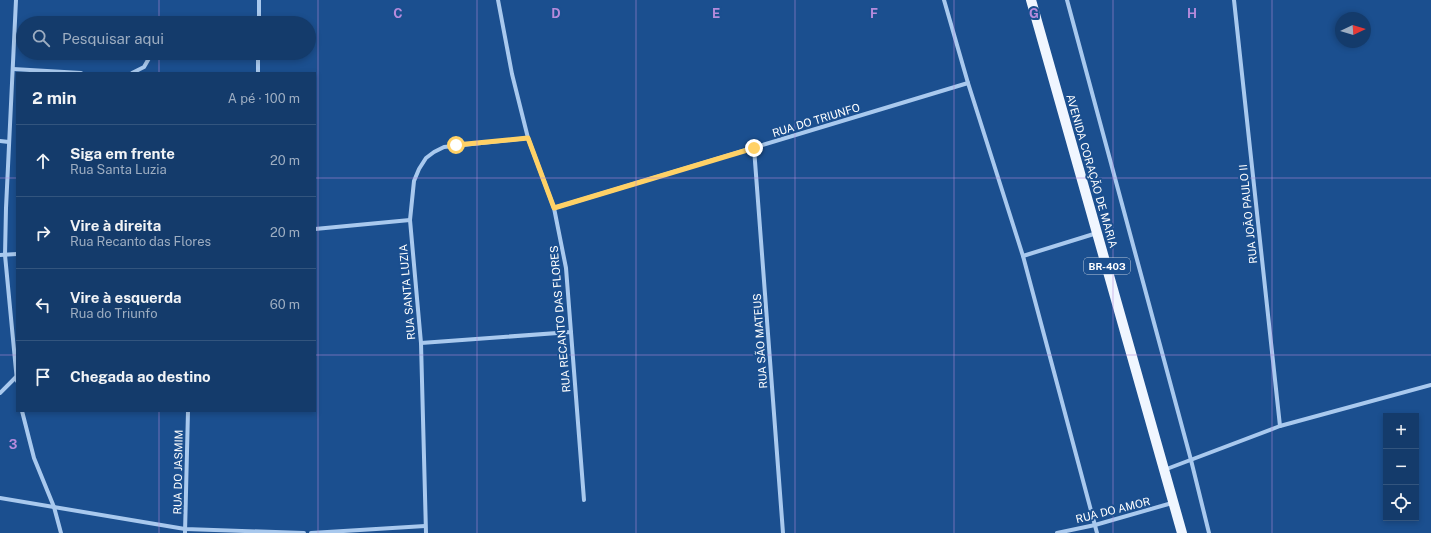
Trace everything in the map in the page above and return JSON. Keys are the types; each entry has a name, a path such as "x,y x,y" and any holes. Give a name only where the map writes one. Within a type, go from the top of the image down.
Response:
{"main road":[{"name":"AVENIDA CORAÇÃO DE MARIA","path":"1031,0 1182,533"}],"street":[{"path":"16,0 5,255 16,369"},
{"path":"259,0 259,16"},
{"name":"RUA RECANTO DAS FLORES","path":"498,0 512,74 528,138 554,208 566,268 584,500"},
{"path":"944,0 968,83 1023,256 1097,533"},
{"path":"1067,0 1191,460 1209,533"},
{"name":"RUA JOÃO PAULO II","path":"1234,0 1280,426"},
{"path":"134,72 144,67 148,60"},
{"path":"258,60 258,72"},
{"path":"13,69 64,72"},
{"name":"RUA DO TRIUNFO","path":"554,208 968,83"},
{"name":"RUA SANTA LUZIA","path":"426,533 421,343 410,220 414,181 426,158 444,147 528,138"},
{"path":"0,141 10,142"},
{"name":"RUA SÃO MATEUS","path":"754,148 783,533"},
{"path":"316,229 410,220"},
{"path":"1023,256 1097,233"},
{"path":"0,255 16,254"},
{"path":"421,343 571,332"},
{"path":"0,393 16,380"},
{"path":"1164,470 1280,426 1431,385"},
{"path":"22,412 34,458 54,507 61,533"},
{"name":"RUA DO JASMIM","path":"185,531 188,412"},
{"path":"0,498 185,531 304,533"},
{"name":"RUA DO AMOR","path":"1057,533 1173,503"},
{"path":"311,533 426,526"}],"route":[{"path":"456,145 528,138 554,208 754,148"}]}
